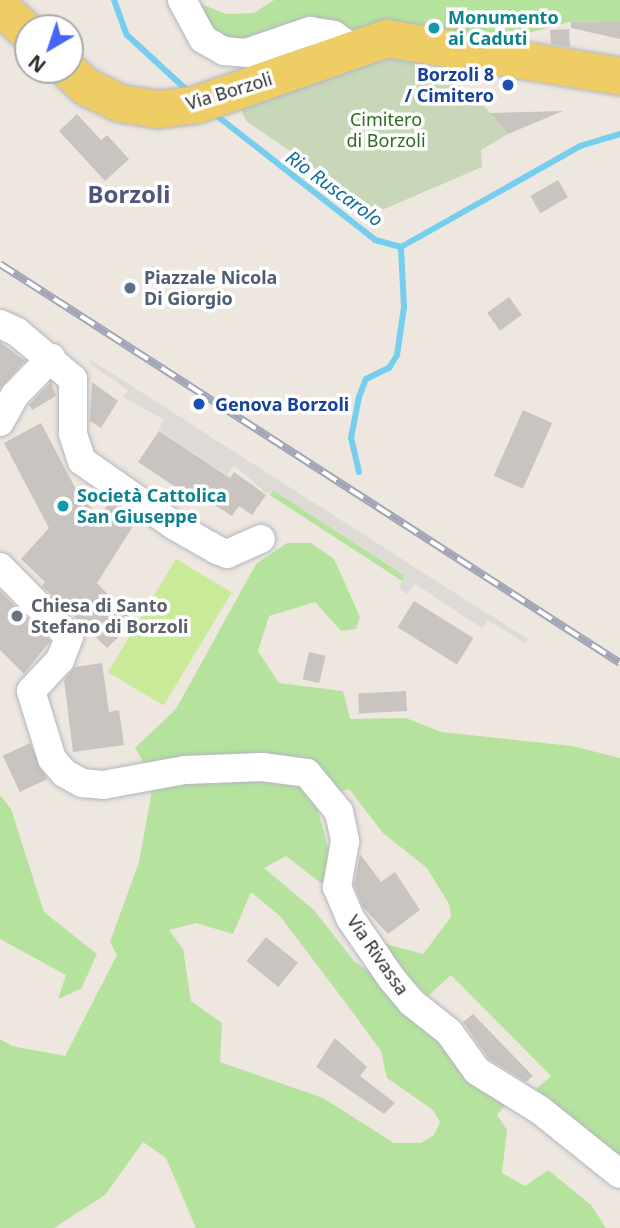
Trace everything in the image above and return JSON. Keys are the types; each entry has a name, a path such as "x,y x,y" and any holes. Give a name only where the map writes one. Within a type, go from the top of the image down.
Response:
{"main road":[{"path":"0,7 14,20"},
{"name":"Via Borzoli","path":"83,84 120,103 158,109 206,101 386,38 620,76"}],"street":[{"name":"Via Borzoli","path":"182,0 203,39 224,51 246,53 310,31 334,35 355,50"},
{"path":"0,324 51,358 73,379 73,434 82,461 174,526 217,550 227,554 261,539"},
{"path":"0,422 15,395 51,358"},
{"name":"Via Rivassa","path":"0,567 69,637 60,660 31,691 43,735 64,773 82,783 103,786 185,770 287,768 307,773 340,811 345,841 337,887 350,918 392,979 411,1002 449,1032 477,1071 540,1110 620,1174"}],"green space":[{"path":"191,0 226,14 254,13 274,0 620,0 620,21 569,22 528,33 509,48 252,45 213,37"},
{"name":"Cimitero di Borzoli","path":"389,52 418,60 486,108 508,134 481,150 482,167 361,219 338,184 246,121 241,109"},
{"path":"273,490 406,576 402,581 270,495"},
{"path":"287,543 311,543 334,559 360,617 356,629 341,631 315,602 269,616 258,651 279,683 343,691 350,719 406,718 441,732 572,746 620,758 620,1163 536,1089 551,1076 451,975 428,996 395,965 382,943 423,954 451,917 449,904 427,868 383,833 349,789 323,796 317,807 331,859 322,884 286,856 264,868 314,910 354,961 383,982 508,1102 497,1115 507,1130 502,1173 525,1186 548,1170 591,1205 606,1228 196,1228 166,1158 143,1142 105,1195 54,1228 0,1228 0,1039 12,1046 65,1056 117,955 110,942 139,862 154,780 135,748 176,709 256,564","holes":["251,892 280,916 381,1051 387,1078 433,1110 440,1122 434,1135 421,1143 394,1143 323,1098 220,1062 222,1023 191,1001 183,949 169,930 196,923 233,934"]},
{"path":"176,559 232,592 164,706 108,672"},
{"path":"0,795 11,809 44,912 97,954 81,989 58,999 66,975 0,939"}],"shaded area":[{"path":"91,360 528,639 524,643 488,620 482,628 415,584 407,594 399,587 405,575 273,490 267,494 234,465 227,475 159,430 163,419 123,397 128,390 89,363"}],"building":[{"path":"620,21 620,39 571,28 571,22"},
{"path":"569,29 570,47 551,44 550,30"},
{"path":"563,111 508,134 490,113"},
{"path":"77,114 101,140 107,135 129,159 105,181 59,131"},
{"path":"558,180 568,197 540,213 530,196"},
{"path":"509,297 522,315 500,331 487,313"},
{"path":"0,342 25,361 0,388"},
{"path":"51,382 56,396 32,410 29,405"},
{"path":"92,382 118,401 101,428 90,421"},
{"path":"523,410 552,423 523,489 494,476"},
{"path":"41,423 80,497 100,516 110,501 137,520 97,583 134,622 107,648 42,586 45,582 21,559 49,528 4,443"},
{"path":"159,431 230,478 234,472 266,495 252,515 239,506 232,516 196,493 192,498 138,462"},
{"name":"Chiesa di Santo Stefano di Borzoli","path":"0,591 50,641 24,674 0,650"},
{"path":"414,601 473,638 457,664 398,627"},
{"path":"309,652 326,656 319,683 303,679"},
{"path":"102,663 109,712 119,710 124,745 73,752 64,680 75,667"},
{"path":"406,691 407,711 359,713 358,694"},
{"path":"30,743 47,779 20,792 3,756"},
{"path":"360,854 381,882 395,872 420,910 388,934 363,907 354,885"},
{"path":"266,937 298,963 278,987 246,961"},
{"path":"473,1014 533,1076 526,1082 489,1059 463,1022"},
{"path":"335,1038 367,1067 360,1076 395,1103 384,1114 316,1067"}],"waterway":[{"name":"Rio Ruscarolo","path":"114,0 127,35 188,91"},
{"name":"Rio Ruscarolo","path":"212,112 375,240 401,247 580,146 620,134"},
{"path":"359,472 351,438 359,397 366,379 389,368 397,355 404,307 401,247"}],"railway":[{"path":"0,264 620,663"}],"place":[{"name":"Monumento ai Caduti","path":"434,28"},
{"name":"Borzoli 8 / Cimitero","path":"508,85"},
{"name":"Piazzale Nicola Di Giorgio","path":"130,288"},
{"name":"Genova Borzoli","path":"199,404"},
{"name":"Società Cattolica San Giuseppe","path":"63,506"},
{"name":"Chiesa di Santo Stefano di Borzoli","path":"17,616"}],"district":[{"name":"Borzoli","path":"129,194"}]}
